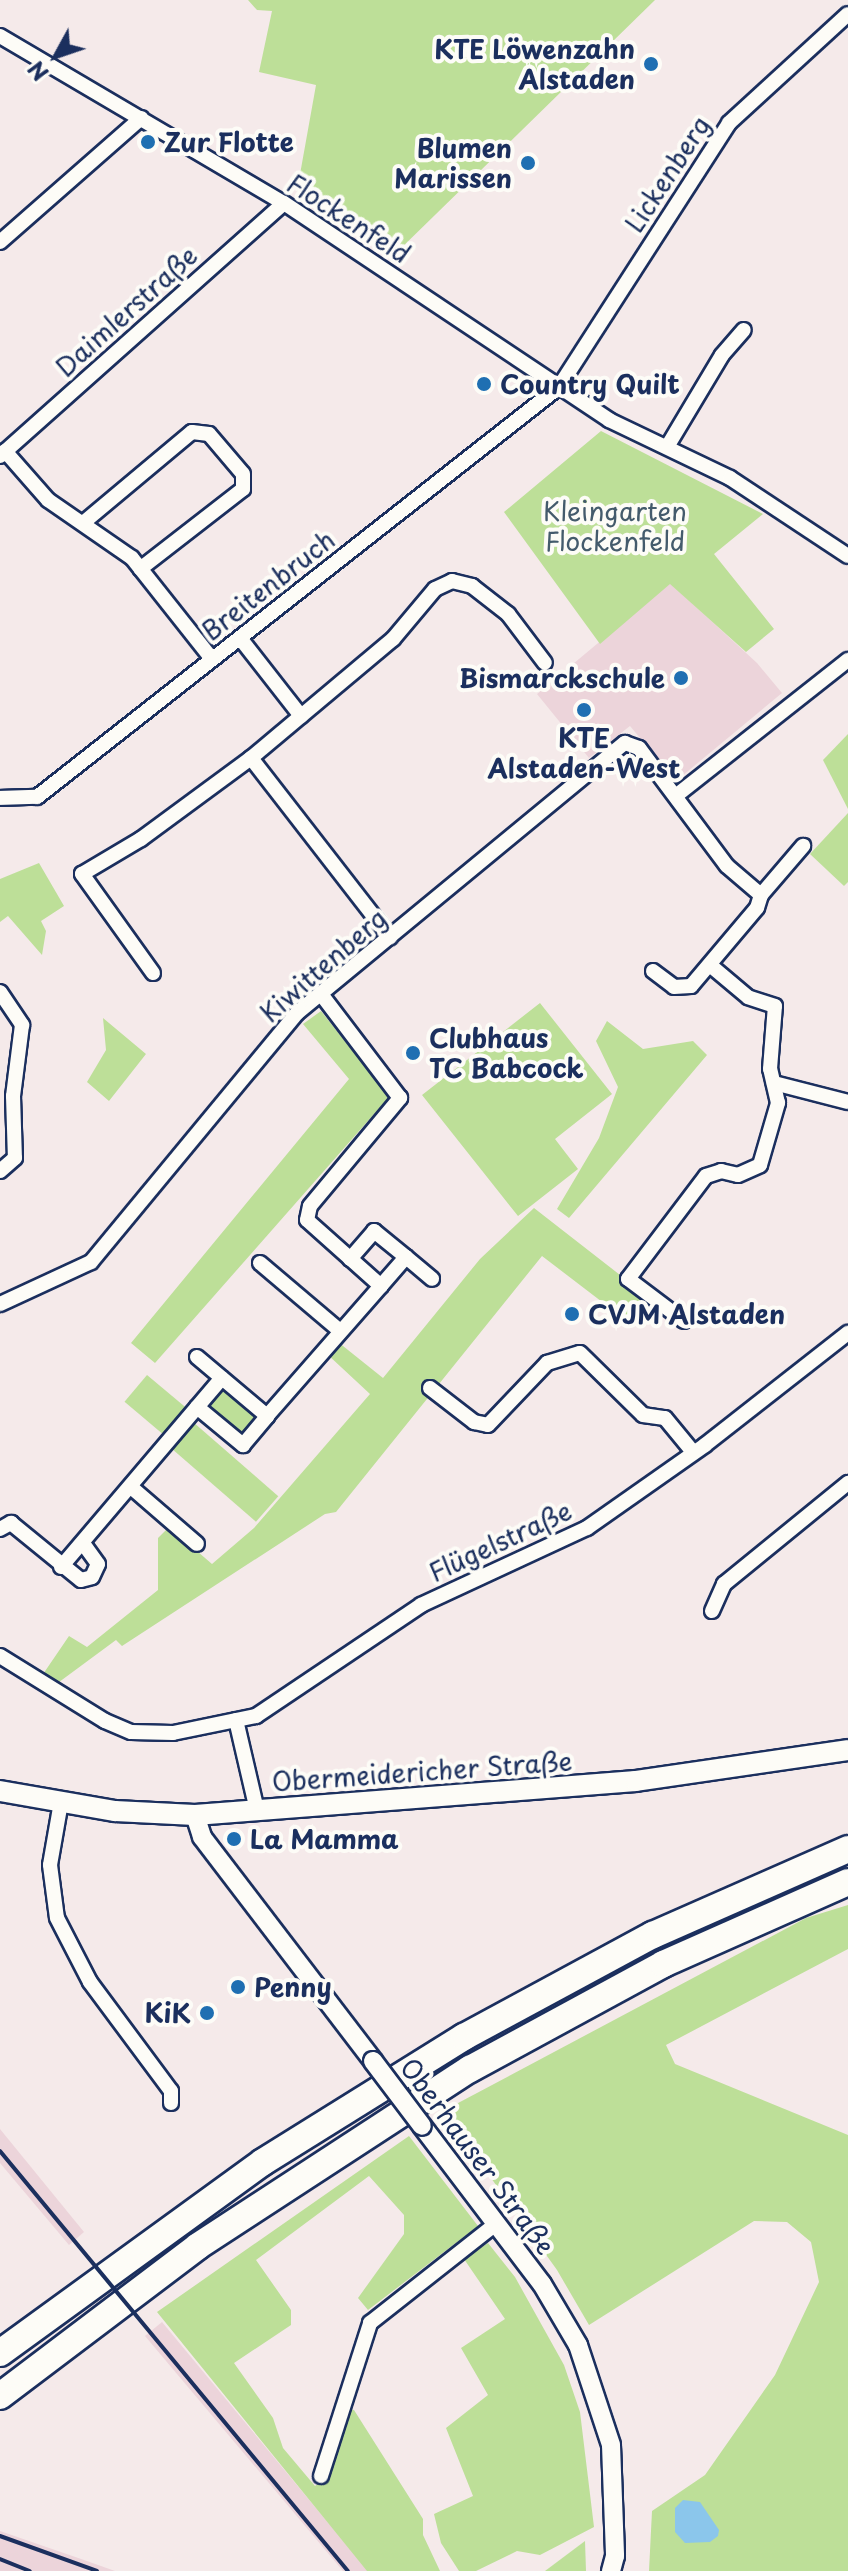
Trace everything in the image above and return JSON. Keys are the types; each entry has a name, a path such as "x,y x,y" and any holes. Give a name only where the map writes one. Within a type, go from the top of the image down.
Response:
{"highway":[{"path":"0,2353 263,2162 464,2037 653,1935 848,1849"},
{"path":"0,2396 198,2246 470,2069 663,1964 848,1882"}],"main road":[{"name":"Obermeidericher Straße","path":"0,1791 154,1815 195,1815 636,1781 848,1750"}],"street":[{"name":"Lickenberg","path":"559,387 723,130 848,14"},
{"name":"Flockenfeld","path":"0,36 284,203 609,420 730,478 848,556"},
{"path":"0,242 141,118"},
{"name":"Daimlerstraße","path":"2,453 284,203"},
{"path":"667,447 722,355 744,330"},
{"name":"Breitenbruch","path":"0,798 37,797 559,387"},
{"path":"83,523 192,432 209,434 243,474 243,489 140,569"},
{"path":"2,453 43,496 83,523 140,569 212,659"},
{"path":"153,973 82,874 141,839 251,758 393,639 423,600 446,582 472,586 508,614 545,663"},
{"path":"240,638 301,716"},
{"path":"761,895 727,866 682,811 677,795 848,660"},
{"name":"Kiwittenberg","path":"0,1304 91,1262 288,1022 629,742 677,795"},
{"path":"251,758 390,937"},
{"path":"653,971 670,986 685,989 710,965 757,908 761,895 803,846"},
{"path":"684,1321 628,1279 706,1176 721,1171 738,1175 760,1165 778,1103 770,1069 775,1006 748,997 710,965"},
{"path":"0,992 22,1025 13,1096 15,1158 0,1171"},
{"path":"321,994 400,1098 307,1210 310,1225 381,1286"},
{"path":"774,1083 848,1102"},
{"path":"350,1259 374,1231 432,1279"},
{"path":"197,1407 243,1445 339,1330 406,1257"},
{"path":"260,1263 339,1330"},
{"name":"Flügelstraße","path":"0,1656 131,1732 173,1733 260,1714 428,1601 580,1532 693,1452 848,1333"},
{"path":"430,1388 474,1422 488,1425 547,1363 580,1353 643,1415 665,1418 693,1452"},
{"path":"197,1357 267,1416"},
{"path":"61,1567 222,1378"},
{"path":"712,1611 724,1584 848,1483"},
{"path":"131,1487 197,1544"},
{"path":"0,1529 11,1523 77,1580 95,1574 97,1558 83,1543"},
{"path":"236,1720 257,1810"},
{"path":"61,1802 50,1865 57,1918 90,1982 171,2091 171,2103"},
{"name":"Oberhauser Straße","path":"195,1815 202,1837 542,2284 591,2377 611,2445 615,2556 611,2571"},
{"path":"321,2476 370,2323 497,2223"}],"shaded area":[{"name":"Bismarckschule","path":"670,583 757,663 782,693 676,781 630,726 589,758 537,694"},
{"path":"0,2129 84,2232 69,2245 0,2163"},
{"path":"162,2322 368,2571 343,2571 145,2336"},
{"path":"0,2531 84,2560 115,2571 0,2571"}],"green space":[{"path":"248,0 655,0 393,256 297,191 316,85 259,72 272,11 257,10"},
{"name":"Kleingarten Flockenfeld","path":"601,431 763,514 714,554 774,629 746,652 670,584 600,644 504,512"},
{"path":"848,734 848,809 823,760"},
{"path":"848,813 848,882 844,886 810,854"},
{"path":"39,863 64,906 41,921 46,931 42,955 8,916 0,922 0,879"},
{"path":"540,1003 612,1094 555,1139 578,1169 518,1216 422,1095"},
{"path":"321,1011 389,1097 155,1363 131,1343 349,1079 303,1024"},
{"path":"103,1018 146,1054 109,1101 87,1082 106,1050"},
{"path":"607,1021 643,1049 693,1041 707,1055 569,1218 557,1209 599,1138 618,1087 596,1041"},
{"path":"534,1208 647,1296 627,1321 542,1256 336,1512 325,1514 122,1646 116,1640 51,1688 39,1680 69,1636 87,1647 158,1590 158,1538 169,1527 212,1564 254,1528 370,1394 327,1354 338,1342 383,1378 480,1259"},
{"path":"147,1375 189,1410 167,1437 125,1402"},
{"path":"222,1387 259,1415 241,1436 207,1404"},
{"path":"193,1422 278,1496 256,1522 171,1448"},
{"path":"848,1905 848,1949 666,2045 675,2064 848,2135 848,2571 649,2571 652,2511 705,2475 775,2375 819,2282 811,2242 787,2222 754,2221 589,2325 557,2270 443,2111 806,1918"},
{"path":"409,2136 478,2226 368,2310 358,2298 404,2234 404,2215 369,2176 256,2260 291,2310 291,2325 234,2363 273,2418 283,2448 315,2486 326,2478 349,2409 354,2410 423,2519 423,2535 440,2571 367,2571 157,2312"},
{"path":"488,2243 515,2277 564,2365 580,2412 594,2527 540,2555 517,2551 476,2571 459,2571 441,2543 434,2514 473,2496 446,2428 488,2395 461,2348 505,2319 464,2259"},
{"path":"585,2541 586,2571 545,2571"}],"water":[{"path":"683,2500 700,2502 719,2530 718,2536 710,2542 685,2543 675,2532 675,2508"}],"railway":[{"path":"0,2151 348,2571"},
{"path":"0,2536 97,2571"},
{"path":"0,2559 30,2571"}],"place":[{"name":"KTE Löwenzahn Alstaden","path":"651,64"},
{"name":"Zur Flotte","path":"148,142"},
{"name":"Blumen Marissen","path":"528,163"},
{"name":"Country Quilt","path":"484,384"},
{"name":"Bismarckschule","path":"681,678"},
{"name":"KTE Alstaden-West","path":"584,710"},
{"name":"Clubhaus TC Babcock","path":"413,1053"},
{"name":"CVJM Alstaden","path":"572,1314"},
{"name":"La Mamma","path":"234,1839"},
{"name":"Penny","path":"238,1987"},
{"name":"KiK","path":"207,2013"}]}
